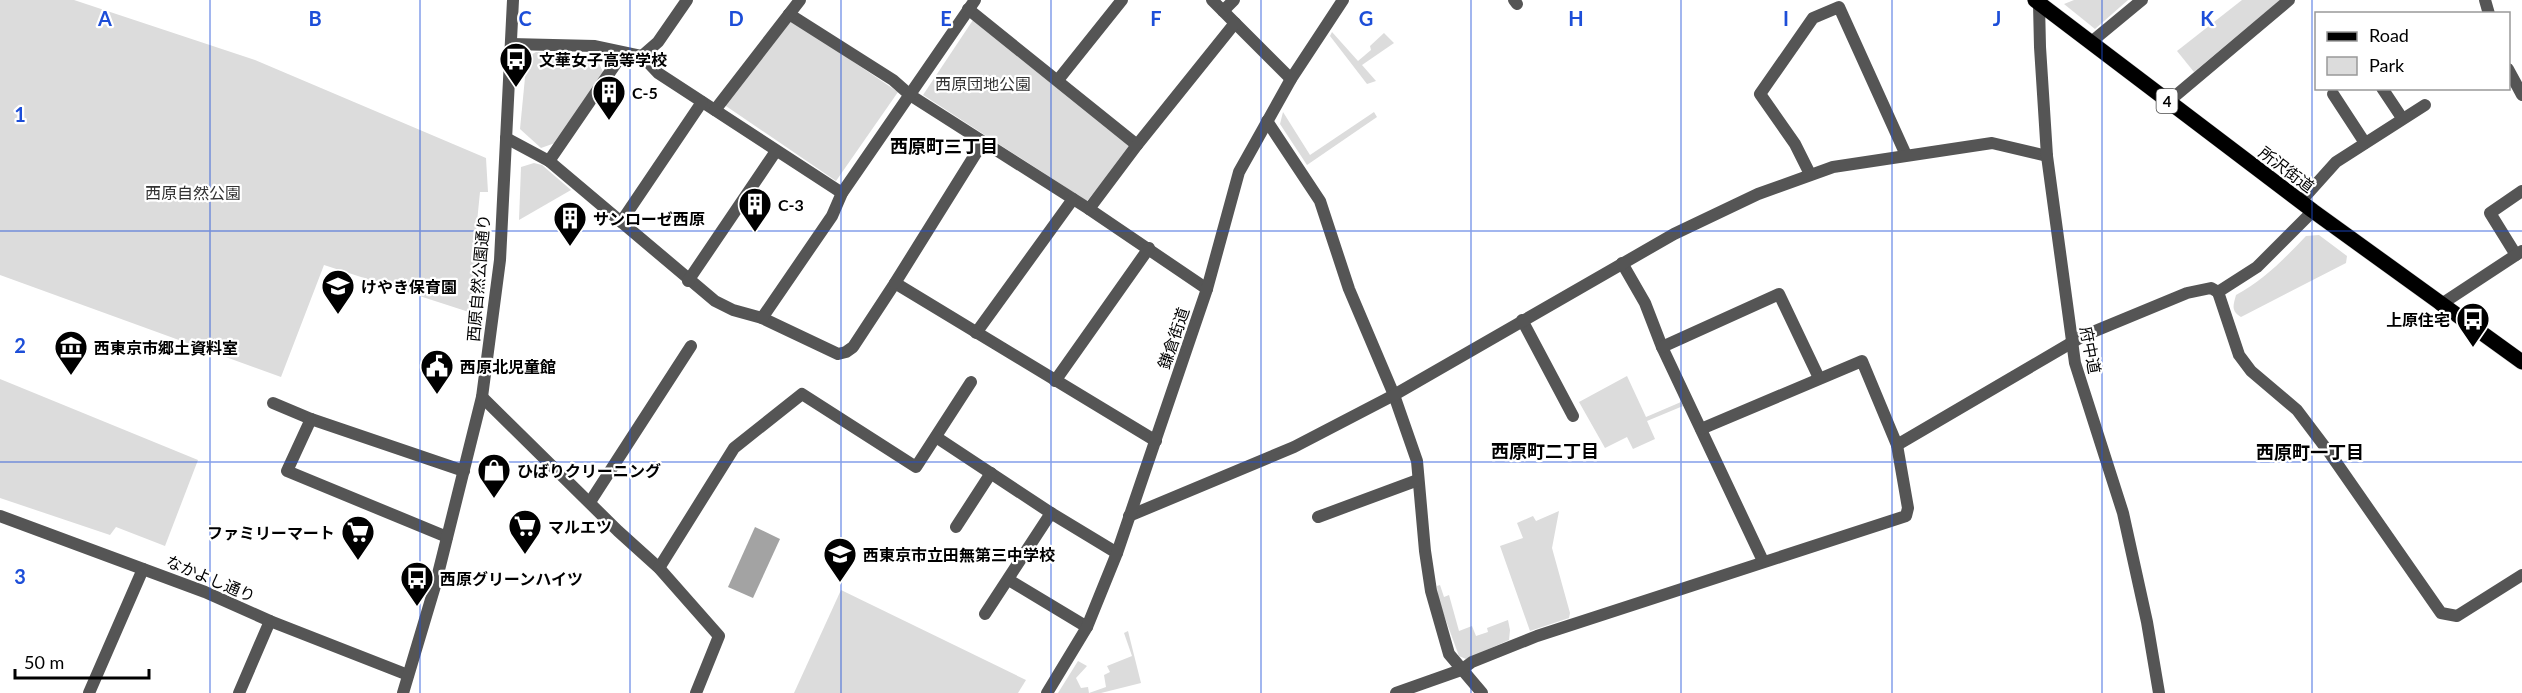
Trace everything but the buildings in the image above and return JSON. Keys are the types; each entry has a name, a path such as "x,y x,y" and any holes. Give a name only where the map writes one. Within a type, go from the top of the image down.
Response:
{"main road":[{"name":"所沢街道","path":"2037,2 2440,305 2522,362"}],"street":[{"name":"西原自然公園通り","path":"403,693 447,537 482,397 500,260 513,0"},
{"path":"642,56 658,42 687,0"},
{"path":"715,110 800,0"},
{"path":"1058,80 1122,0"},
{"path":"1212,0 1291,79"},
{"path":"1223,11 1234,0"},
{"name":"鎌倉街道","path":"1047,693 1087,627 1117,553 1208,289 1239,172 1291,79 1343,0"},
{"path":"2090,43 2142,0"},
{"path":"2168,102 2289,0"},
{"name":"府中道","path":"2037,2 2047,156 2078,375 2122,513 2147,622 2159,693"},
{"path":"762,318 832,216 842,193 971,5 1137,146"},
{"path":"1810,174 1795,144 1760,94 1813,18 1839,7 1906,155"},
{"path":"789,14 892,80 910,95 1149,248 1208,289"},
{"path":"1089,209 1235,23"},
{"path":"511,44 595,46 642,56 658,73 842,193"},
{"path":"549,161 623,53"},
{"path":"2510,73 2522,95"},
{"path":"2383,90 2403,118"},
{"path":"2333,94 2365,143"},
{"path":"621,222 702,102"},
{"path":"2218,292 2258,267 2307,206 2336,162 2425,105"},
{"path":"1267,121 1320,201 1349,289 1394,395 1417,460 1431,591 1449,654 1482,693"},
{"path":"506,138 549,161 688,281 715,301 733,310 762,318 838,354 853,348 983,142"},
{"path":"1129,516 1294,447 1394,395 1674,234 1747,199 1810,174 1833,166 1992,143 2047,156"},
{"path":"688,281 776,151"},
{"path":"2440,305 2519,253 2490,213 2522,191"},
{"path":"976,333 1073,199"},
{"path":"1055,381 1149,248"},
{"path":"1622,263 1644,303 1662,347 1763,561"},
{"path":"895,283 1156,441"},
{"path":"1897,444 2072,341 2187,293 2211,288 2218,292 2239,355 2251,371 2297,410 2441,613 2457,616 2522,574"},
{"path":"1662,347 1779,294 1819,378"},
{"path":"1522,320 1573,416"},
{"path":"590,502 691,346"},
{"path":"1396,693 1461,670 1472,662 1537,636 1906,516 1908,508 1897,444 1862,361 1701,429"},
{"path":"659,568 734,448 802,394 916,467 971,382"},
{"path":"482,397 659,568 719,636 696,693"},
{"path":"273,403 464,471"},
{"path":"311,418 287,471 447,537"},
{"path":"936,437 1050,513 1117,553"},
{"path":"957,527 991,473"},
{"path":"1318,517 1418,480"},
{"path":"985,614 1050,513"},
{"name":"なかよし通り","path":"0,516 205,592 270,621 408,675"},
{"path":"88,693 143,568"},
{"path":"1009,580 1087,627"},
{"path":"239,693 270,621"}],"green space":[{"name":"西原自然公園","path":"0,0 74,0 255,60 486,158 488,192 480,192 475,242 482,244 475,314 324,265 281,377 0,275"},
{"path":"2074,0 2128,0 2095,29 2064,4"},
{"path":"2242,0 2280,0 2194,72 2177,51"},
{"path":"790,19 898,92 836,181 723,104"},
{"name":"西原団地公園","path":"973,20 1132,146 1087,201 923,95"},
{"path":"1332,32 1358,61 1371,50 1370,46 1384,33 1394,43 1362,65 1376,81 1367,84 1330,36"},
{"path":"536,52 596,57 603,72 555,143 541,148 520,129 527,57"},
{"path":"1283,112 1310,155 1374,112 1377,117 1307,165 1280,124"},
{"path":"534,163 542,165 571,190 519,220 521,167"},
{"path":"2319,235 2347,256 2346,263 2241,317 2236,313 2234,305 2236,295 2265,276 2306,236"},
{"path":"1627,376 1646,417 1681,402 1683,406 1647,421 1655,439 1633,449 1627,437 1605,448 1579,402"},
{"path":"0,379 198,460 165,546 116,527 110,535 0,498"},
{"path":"1559,511 1552,548 1570,613 1569,618 1530,631 1500,546 1523,538 1517,523 1533,516 1536,521"},
{"path":"1440,585 1444,597 1449,595 1459,631 1472,626 1476,636 1488,632 1487,628 1508,620 1509,640 1466,659 1459,656 1438,599 1437,586"},
{"path":"841,590 1026,680 1018,693 794,693"},
{"path":"1128,631 1141,683 1101,693 1089,693 1106,687 1104,675 1110,672 1107,666 1132,656 1124,633"},
{"path":"1078,661 1087,666 1076,678 1081,688 1088,687 1089,693 1058,693"}],"shaded area":[{"path":"755,527 780,539 753,598 728,587"}],"place":[{"name":"文華女子高等学校","path":"516,88"},
{"name":"C-5","path":"609,121"},
{"name":"C-3","path":"755,233"},
{"name":"サンローゼ西原","path":"570,247"},
{"name":"けやき保育園","path":"338,315"},
{"name":"上原住宅","path":"2473,348"},
{"name":"西東京市郷土資料室","path":"71,376"},
{"name":"西原北児童館","path":"437,395"},
{"name":"ひばりクリーニング","path":"494,499"},
{"name":"マルエツ","path":"525,555"},
{"name":"ファミリーマート","path":"358,561"},
{"name":"西東京市立田無第三中学校","path":"840,583"},
{"name":"西原グリーンハイツ","path":"417,607"}],"district":[{"name":"西原町三丁目","path":"944,146"},
{"name":"西原町二丁目","path":"1545,451"},
{"name":"西原町一丁目","path":"2310,452"}]}
